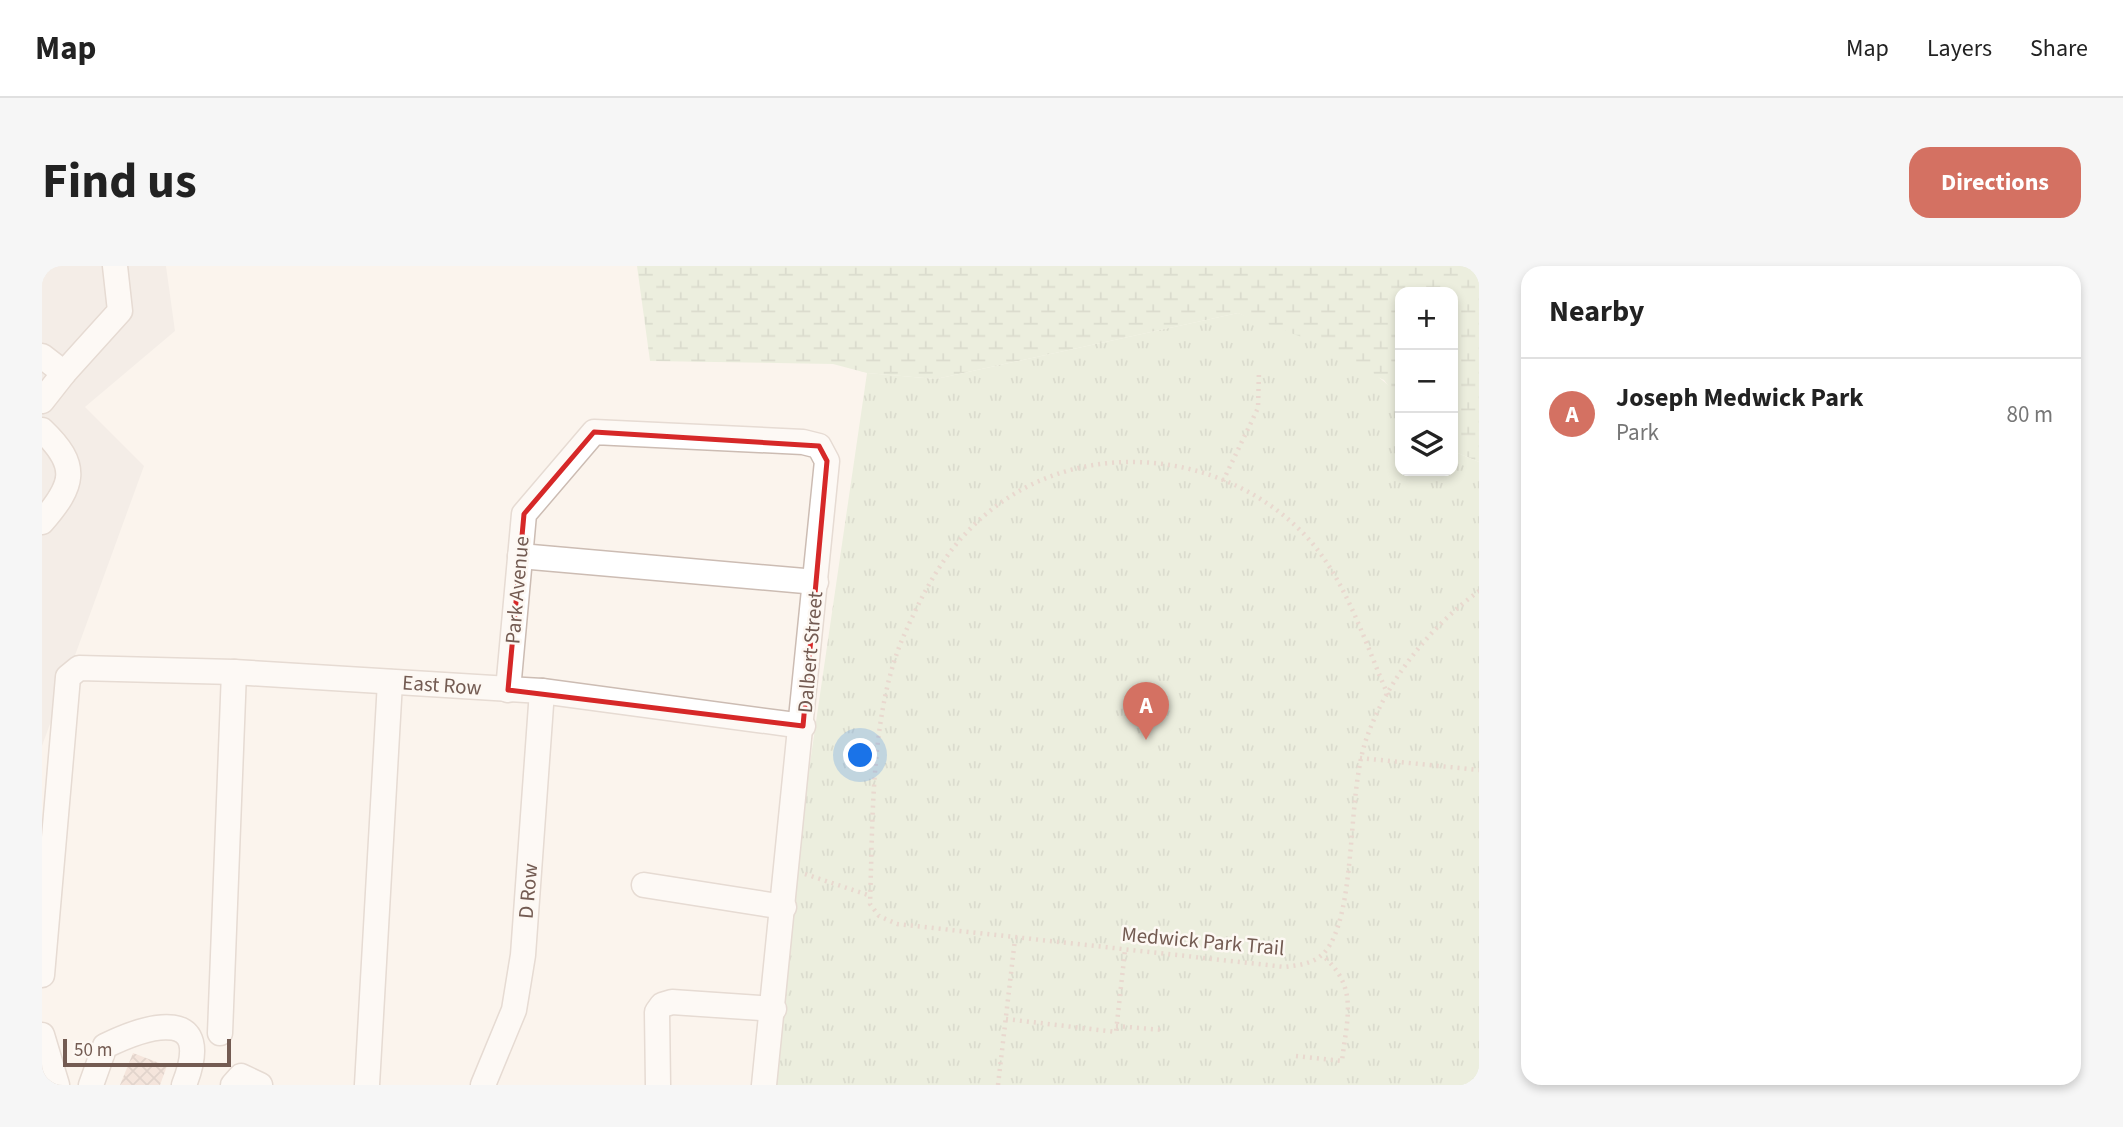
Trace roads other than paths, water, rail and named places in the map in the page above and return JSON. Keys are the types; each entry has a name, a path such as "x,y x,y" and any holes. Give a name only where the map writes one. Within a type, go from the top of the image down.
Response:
{"street":[{"path":"42,401 120,311 115,266"},
{"path":"42,356 64,373"},
{"path":"42,430 60,446 69,468 65,495 42,522"},
{"name":"Park Avenue","path":"508,690 524,514 594,432"},
{"name":"Dalbert Street","path":"594,432 803,442 819,446 827,461 803,726 764,1085"},
{"path":"520,556 816,582"},
{"name":"East Row","path":"42,975 68,677 79,668 234,672 542,691 803,726"},
{"path":"220,1033 234,672"},
{"path":"367,1085 390,682"},
{"name":"D Row","path":"483,1085 514,1010 523,956 542,691"},
{"path":"644,885 784,907"},
{"path":"658,1085 657,1012 662,1005 672,1002 774,1009"},
{"path":"91,1085 105,1046 160,1025 178,1028 188,1037 193,1051 192,1065 184,1085"},
{"path":"42,1035 57,1085"},
{"path":"233,1085 241,1076 260,1085"}],"place":[{"name":"Joseph Medwick Park","path":"1146,740"}]}
